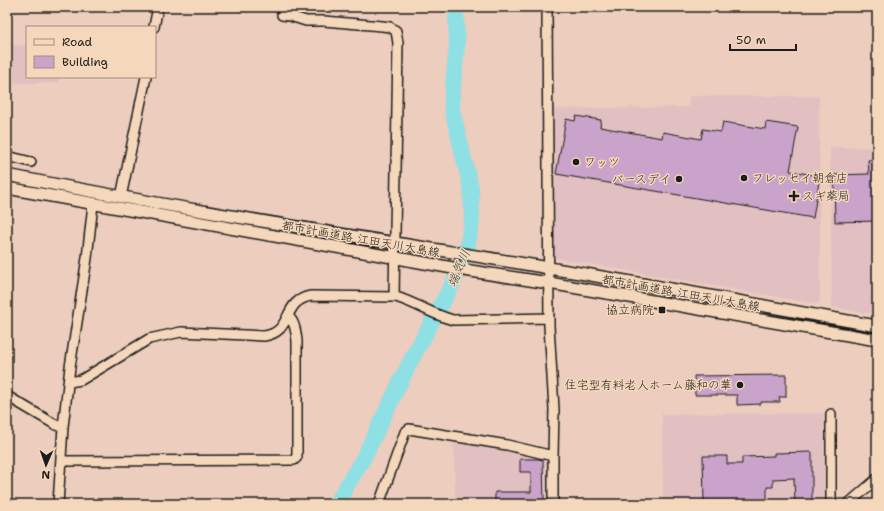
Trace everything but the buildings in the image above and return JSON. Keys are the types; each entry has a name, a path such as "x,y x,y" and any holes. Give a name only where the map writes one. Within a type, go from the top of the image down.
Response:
{"street":[{"path":"154,26 158,7"},
{"path":"547,7 549,318 554,409 553,504"},
{"path":"282,15 306,21 324,21 390,27 396,31 398,43 394,297"},
{"path":"121,197 146,78"},
{"path":"7,156 31,162"},
{"name":"都市計画道路 江田天川大島線","path":"7,175 121,197 469,256 549,268 877,326"},
{"name":"都市計画道路 江田天川大島線","path":"7,188 449,268 549,283 877,340"},
{"path":"58,504 63,427 72,353 87,258 92,204"},
{"path":"69,382 81,380 152,337 181,332 264,336 271,335 282,328 295,303 307,297 394,297 405,300 440,317 454,320 549,318"},
{"path":"61,461 294,460 296,457 297,341 294,325 288,316"},
{"path":"7,396 56,425 63,427"},
{"path":"831,414 831,504"},
{"path":"379,504 405,432 409,429 507,445 553,456"},
{"path":"848,504 877,479"}],"shaded area":[{"path":"7,45 26,45 26,78 59,78 59,83 7,83"},
{"path":"689,96 819,96 820,301 816,304 556,258 554,254 551,109 688,107"},
{"path":"830,147 877,148 877,315 832,307"},
{"path":"825,413 824,504 663,504 662,414"},
{"path":"454,438 547,459 546,504 455,504"}],"waterway":[{"name":"端気川","path":"336,504 364,457 409,364 460,270 467,249 472,220 471,188 452,109 457,46 456,7"}],"place":[{"name":"ワッツ","path":"576,162"},
{"name":"フレッセイ朝倉店","path":"744,178"},
{"name":"バースデイ","path":"679,179"},
{"name":"スギ薬局","path":"794,196"},
{"name":"協立病院","path":"662,310"},
{"name":"住宅型有料老人ホーム藤和の華","path":"740,385"}]}
